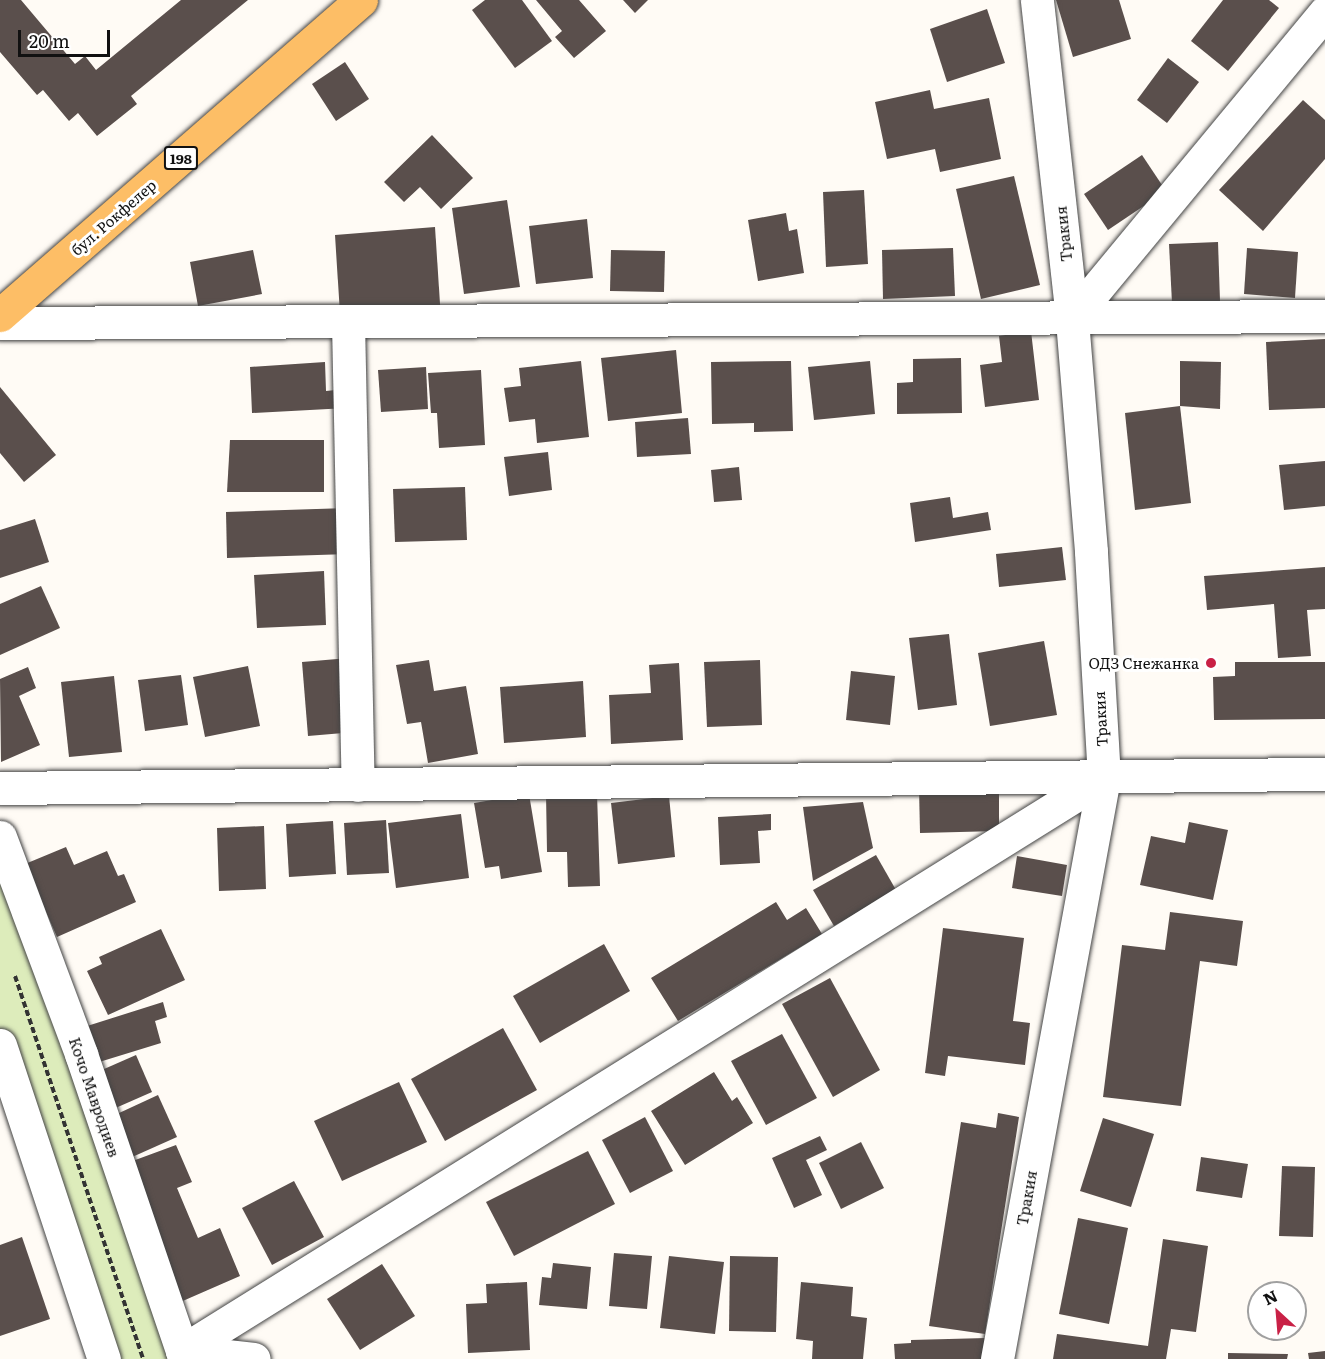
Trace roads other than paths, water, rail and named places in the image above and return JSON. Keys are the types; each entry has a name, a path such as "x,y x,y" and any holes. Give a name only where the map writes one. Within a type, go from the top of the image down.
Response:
{"main road":[{"name":"бул. Рокфелер","path":"0,315 362,0"}],"street":[{"name":"Тракия","path":"997,1359 1104,778 1091,551 1072,318 1037,0"},
{"path":"1072,318 1325,12"},
{"path":"0,323 1325,316"},
{"path":"348,322 358,785"},
{"path":"0,788 1325,774"},
{"path":"184,1355 1104,778"},
{"name":"Кочо Мавродиев","path":"0,837 81,1054 184,1355"},
{"path":"0,1045 104,1359"},
{"path":"184,1355 254,1359"}],"place":[{"name":"ОДЗ Снежанка","path":"1211,663"}]}
